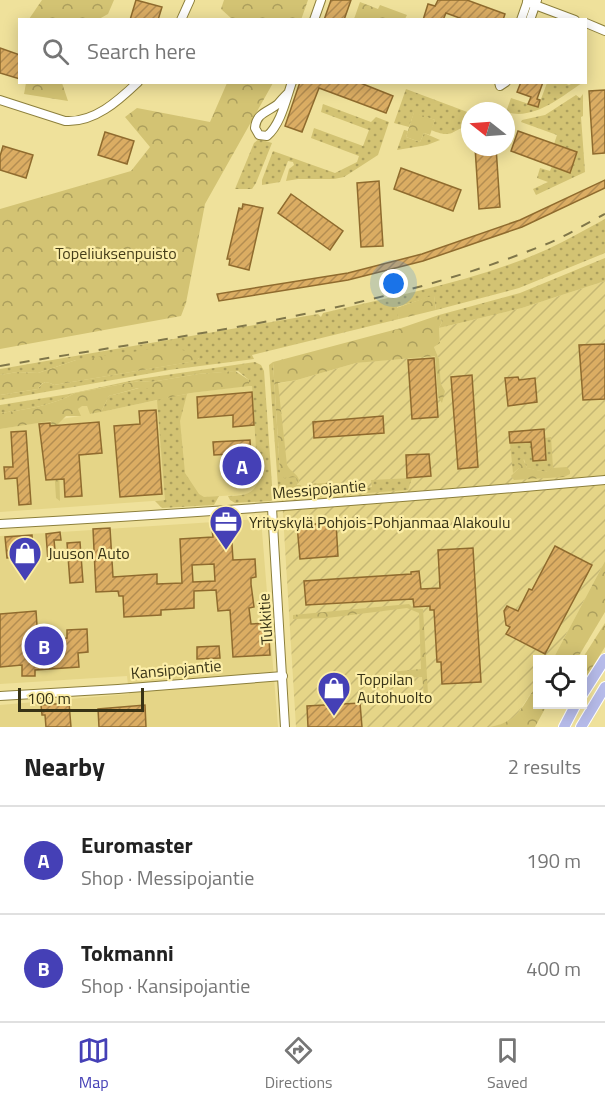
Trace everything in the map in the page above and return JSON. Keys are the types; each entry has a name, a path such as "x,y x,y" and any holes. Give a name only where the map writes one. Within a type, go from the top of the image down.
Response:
{"main road":[{"path":"587,687 605,659"},
{"path":"581,727 605,687"},
{"path":"562,727 573,709"}],"street":[{"path":"182,18 190,0"},
{"path":"315,18 321,0"},
{"path":"522,18 532,2"},
{"path":"530,18 532,2"},
{"path":"532,2 570,18"},
{"path":"587,24 605,31"},
{"path":"0,100 65,121 72,121 91,117 136,84"},
{"path":"288,93 278,104 258,117 255,128 259,135 267,136 273,130 288,93 291,84"},
{"name":"Messipojantie","path":"0,524 272,508 605,480"},
{"name":"Tukkitie","path":"272,508 285,727"},
{"name":"Kansipojantie","path":"0,696 283,676"}],"shaded area":[{"path":"605,281 605,561 555,655 533,655 533,690 514,719 497,726 296,727 275,384 356,363 435,355 438,397 445,391 441,384 439,359 434,347 440,342 439,328 522,308"},
{"path":"252,385 258,477 257,486 249,494 0,512 0,429 80,416 78,409 81,406 87,406 91,414 191,393"},
{"path":"261,519 278,727 0,727 0,705 129,694 127,676 0,684 0,536"}],"green space":[{"path":"42,0 114,0 108,14 101,18 30,18"},
{"path":"224,0 308,0 302,18 231,18 221,9"},
{"path":"360,2 378,9 380,5 407,15 406,18 354,18"},
{"path":"26,84 62,84 68,101 24,94"},
{"name":"Topeliuksenpuisto","path":"227,84 272,84 205,204 186,303 181,316 0,349 0,209 131,171 150,147 125,117 137,108 210,122"},
{"path":"547,84 581,84 556,101 526,113 515,114 515,102 510,102 511,98 538,107"},
{"path":"406,89 461,110 461,128 449,134 431,130 435,120 414,113 409,127 394,123"},
{"path":"583,94 583,116 581,117 585,172 536,195 533,189 548,182 537,178 540,168 550,171 552,166 570,173 577,153 554,144 557,135 521,122 545,115 576,95 580,98"},
{"path":"323,104 371,122 376,117 389,122 378,155 344,177 334,179 286,181 289,169 294,165 293,162 288,161 280,182 262,185 273,151 335,173 357,162 359,156 311,138 314,128 363,146 369,130 321,112"},
{"path":"414,112 435,120 430,135 424,133 420,142 406,137"},
{"path":"404,130 408,131 406,137 420,142 424,133 440,140 427,145 397,150"},
{"path":"259,139 272,143 256,183 252,189 235,189 254,143"},
{"path":"605,219 605,253 519,288 436,310 434,296 397,307 399,319 252,355 254,359 169,370 0,400 0,395 38,389 45,382 54,385 195,361 199,358 76,360 38,373 17,372 0,375 0,369 318,314 321,317 323,313 465,279 493,270 548,249"},
{"path":"605,258 605,281 522,308 439,328 442,322 439,315 520,293"},
{"path":"434,295 436,310 399,319 396,308"},
{"path":"439,315 442,322 439,328 440,343 434,347 439,359 441,384 445,391 442,403 438,397 435,356 356,363 297,380 278,383 287,465 298,478 299,483 296,477 284,478 280,472 273,362 401,328"},
{"path":"153,349 183,350 199,358 196,361 54,385 45,382 38,389 0,395 0,375 17,372 38,373 76,360"},
{"path":"255,362 261,365 264,371 273,499 271,501 235,503 228,496 250,492 258,481 252,386 249,386 249,380 238,371 198,374 151,382 139,381 75,393 48,404 0,413 0,405 69,394 139,379"},
{"path":"273,362 280,472 296,477 297,485 301,485 293,497 279,500 269,365"},
{"path":"235,371 249,380 249,386 191,393 157,400 157,388 138,388 109,396 101,412 90,414 87,406 82,406 78,409 81,416 66,416 58,424 60,501 56,498 51,421 0,429 0,413 48,404 75,393 139,381 151,382 198,374"},
{"path":"139,388 157,388 158,399 187,394 180,421 185,473 199,494 204,497 219,496 214,505 162,508 155,501 165,500 157,400 101,412 109,396"},
{"path":"551,437 553,468 546,472 527,468 524,459 513,473 510,443 531,442 533,461 546,460 545,438"},
{"path":"522,457 527,468 546,472 553,468 567,467 570,474 564,477 514,480 511,476 519,468 518,462"},
{"path":"412,478 408,490 313,497 308,495 307,484 327,483 328,490 372,487 371,480"},
{"path":"605,561 605,612 579,655 555,655"},
{"path":"409,604 413,608 423,609 428,694 424,694 422,677 390,678 389,672 421,669 419,613 407,608 327,618 293,619 293,615"},
{"path":"605,623 605,647 587,676 587,655 585,655"},
{"path":"533,690 533,709 545,709 535,727 489,727 506,722 523,706"}],"building":[{"path":"136,0 162,7 159,18 131,18"},
{"path":"331,0 351,0 345,18 325,18"},
{"path":"438,0 467,0 505,14 504,18 460,18 446,13 444,18 424,18 428,4 435,6"},
{"path":"0,48 18,54 18,78 0,73"},
{"path":"299,84 363,84 393,96 386,113 319,88 302,132 285,126"},
{"path":"520,84 542,84 537,99 540,100 538,107 528,104 531,97 517,92"},
{"path":"605,90 605,153 593,154 589,91"},
{"path":"518,131 577,152 570,173 515,152"},
{"path":"105,132 134,141 127,164 98,155"},
{"path":"3,146 33,155 26,178 0,170"},
{"path":"476,156 497,156 500,207 479,209"},
{"path":"401,168 461,190 453,211 394,189"},
{"path":"605,180 605,188 522,227 423,261 348,280 219,301 217,294 348,273 422,254 520,220"},
{"path":"379,181 383,246 361,247 357,183"},
{"path":"291,194 343,231 330,250 278,213"},
{"path":"243,204 263,208 249,270 229,265 230,259 227,259 239,208 242,209"},
{"path":"605,344 605,399 583,400 579,345"},
{"path":"434,358 438,417 412,419 408,360"},
{"path":"472,375 478,467 458,469 451,377"},
{"path":"518,377 519,380 535,378 537,402 508,406 505,378"},
{"path":"252,392 254,425 233,427 233,415 198,418 197,397"},
{"path":"156,410 162,494 120,497 114,426 140,424 139,411"},
{"path":"383,416 384,433 314,438 313,422"},
{"path":"99,422 102,453 79,455 82,496 65,497 64,479 46,480 39,424 50,423 50,426"},
{"path":"544,429 546,460 533,461 531,442 510,443 509,432"},
{"path":"26,431 31,504 19,505 17,478 5,479 4,467 13,467 11,432"},
{"path":"250,440 252,478 234,478 233,454 214,455 213,442"},
{"path":"429,454 431,476 407,478 406,455"},
{"path":"336,523 338,556 300,559 297,525"},
{"path":"110,528 113,577 157,574 157,584 182,583 180,539 213,537 212,530 231,529 233,560 255,559 256,577 251,578 254,607 249,608 251,624 268,623 270,655 233,657 230,610 218,611 216,590 194,591 194,608 161,610 161,615 124,617 123,596 119,596 118,591 96,592 93,529","holes":["214,564 215,581 193,582 192,565"]},
{"path":"60,532 61,540 54,540 56,560 48,561 46,534"},
{"path":"32,535 33,556 7,558 5,537"},
{"path":"80,542 83,582 70,583 67,543"},
{"path":"555,546 592,565 545,654 506,634 510,627 506,625 504,611 507,606 518,611"},
{"path":"473,548 481,682 442,684 441,662 437,662 434,610 430,610 430,606 414,607 413,599 306,605 304,581 411,574 411,572 419,571 421,589 440,588 438,550"},
{"path":"36,611 38,640 67,638 67,630 87,629 88,652 78,653 79,667 35,670 35,676 22,676 22,665 0,667 0,614"},
{"path":"219,646 220,658 197,659 197,647"},
{"path":"69,703 71,727 46,727 41,705"},
{"name":"Toppilan Autohuolto","path":"360,703 362,727 308,727 307,706"},
{"path":"145,705 146,727 99,727 98,709"}],"railway":[{"path":"0,366 276,320 412,289 479,269 544,245 605,214"}],"place":[{"name":"Euromaster","path":"242,466"},
{"name":"Yrityskylä Pohjois-Pohjanmaa Alakoulu","path":"226,551"},
{"name":"Juuson Auto","path":"25,582"},
{"name":"Tokmanni","path":"44,646"},
{"name":"Toppilan Autohuolto","path":"334,717"}]}
